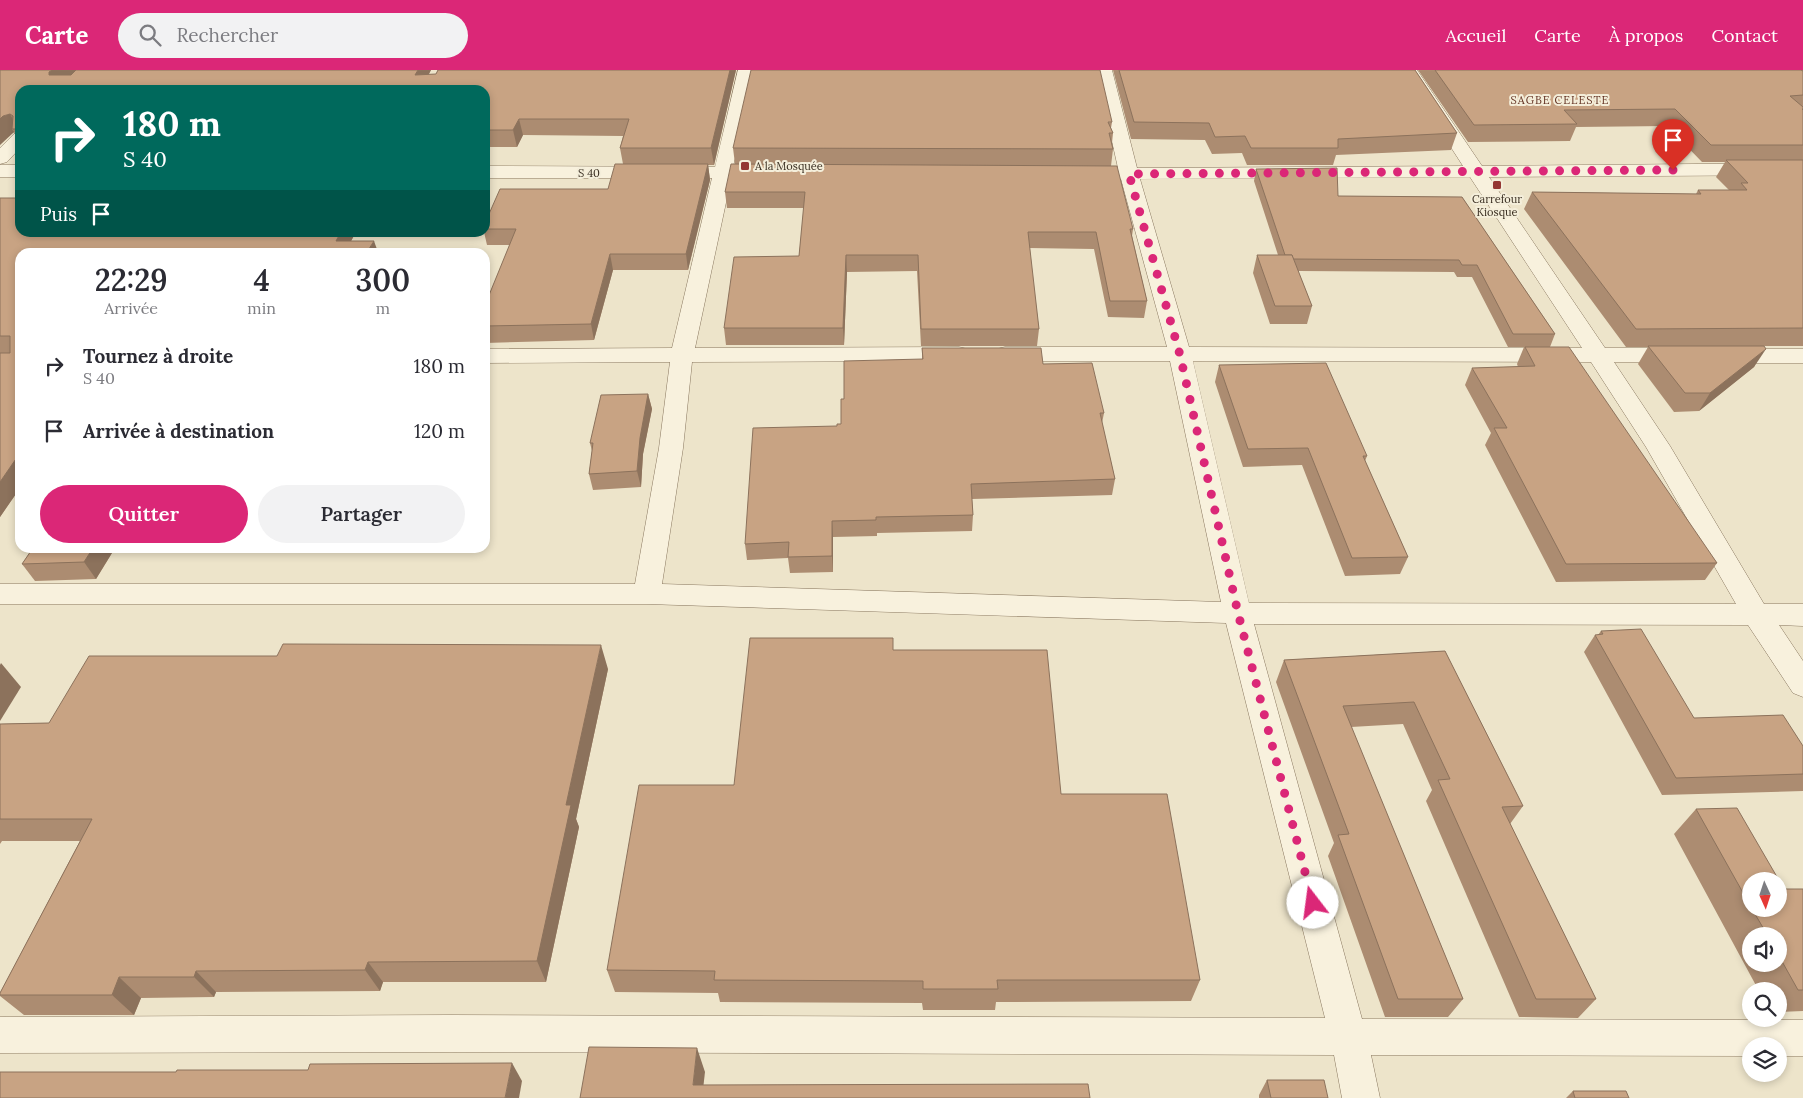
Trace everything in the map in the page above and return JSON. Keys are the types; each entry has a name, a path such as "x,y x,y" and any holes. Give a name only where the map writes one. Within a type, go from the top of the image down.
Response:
{"street":[{"path":"647,594 671,448 682,354 746,70"},
{"path":"1104,70 1129,174 1180,355 1238,613 1349,1038 1361,1098"},
{"path":"1409,70 1658,446 1757,616 1803,685"},
{"path":"0,158 15,143"},
{"path":"1060,174 1803,169"},
{"path":"0,170 15,171"},
{"name":"S 40","path":"490,172 782,173"},
{"path":"490,356 682,354 1803,356"},
{"path":"0,594 647,594 1238,613 1803,615"},
{"path":"0,1035 572,1033 1349,1038 1803,1038"}],"building":[{"path":"0,70 52,70 49,72 49,75 71,75 76,70 418,70 415,75 436,74 438,70 730,70 711,148 620,148 629,119 519,119 513,130 490,130 490,85 15,85 15,129 12,129 13,116 10,114 0,119"},
{"path":"751,70 1100,70 1112,122 1108,122 1113,133 1109,133 1113,149 733,148"},
{"path":"1119,70 1415,70 1457,133 1338,139 1338,148 1251,148 1245,136 1215,137 1209,123 1134,122"},
{"path":"1435,70 1801,70 1803,71 1803,95 1790,96 1803,107 1803,145 1711,145 1675,109 1564,110 1577,124 1474,125"},
{"path":"1726,160 1803,160 1803,328 1636,329 1532,192 1701,194 1698,190 1747,190 1741,183 1748,183"},
{"path":"615,164 708,164 686,254 610,254 591,324 490,326 490,293 516,229 490,229 490,212 500,189 608,189"},
{"path":"731,164 1117,166 1133,229 1130,229 1147,301 1110,301 1096,232 1028,232 1039,329 921,329 918,255 846,255 843,328 724,328 734,257 799,256 805,192 725,192"},
{"path":"1337,168 1338,196 1462,197 1555,334 1513,334 1477,265 1462,265 1459,260 1293,259 1292,255 1285,255 1256,169"},
{"path":"0,198 15,198 15,237 338,237 336,241 374,241 370,248 15,248 15,460 0,482 0,353 10,353 10,336 0,336"},
{"path":"1257,255 1292,255 1312,306 1275,306"},
{"path":"1648,346 1764,346 1766,349 1710,393 1685,393"},
{"path":"1525,347 1569,347 1717,563 1566,564 1494,428 1507,428 1472,368 1535,366"},
{"path":"922,348 1041,348 1043,364 1092,363 1104,413 1100,413 1115,479 971,484 973,515 876,517 876,520 832,521 832,556 788,557 789,542 745,544 753,428 837,426 837,424 841,424 841,399 844,399 844,361 923,359"},
{"path":"1326,363 1367,456 1363,456 1408,557 1352,558 1308,448 1248,449 1219,365"},
{"path":"648,394 640,438 637,471 589,474 593,443 590,443 601,395"},
{"path":"30,553 90,553 84,562 22,564"},
{"path":"1641,629 1694,718 1783,715 1803,746 1803,774 1676,778 1595,635 1603,634 1601,631"},
{"path":"750,638 893,638 893,650 1047,650 1061,794 1167,794 1200,980 997,980 998,989 923,989 923,981 714,980 715,971 607,970 639,785 734,785"},
{"path":"283,644 601,645 566,805 571,805 537,961 368,962 365,970 196,971 194,977 119,977 112,995 0,995 92,819 0,819 0,724 49,723 89,656 277,656"},
{"path":"1445,651 1523,806 1502,807 1596,999 1536,999 1438,780 1450,779 1414,702 1343,706 1463,999 1398,999 1338,835 1349,834 1284,660"},
{"path":"1737,808 1774,872 1742,872 1742,891 1696,809"},
{"path":"1788,889 1803,889 1803,990 1798,990 1787,970 1787,927 1763,927 1757,918 1788,918"},
{"path":"589,1047 697,1048 693,1085 1088,1084 1090,1098 580,1098"},
{"path":"512,1063 505,1098 0,1098 0,1072 308,1070 310,1064"},
{"path":"1267,1080 1324,1080 1328,1098 1271,1098"},
{"path":"1573,1091 1626,1091 1629,1098 1575,1098"}],"place":[{"name":"A la Mosquée","path":"745,166"},
{"name":"Carrefour Kiosque","path":"1497,185"}],"district":[{"name":"SAGBE CELESTE","path":"1560,100"}],"route":[{"path":"1313,903 1238,613 1180,355 1129,174 1673,170"}]}
